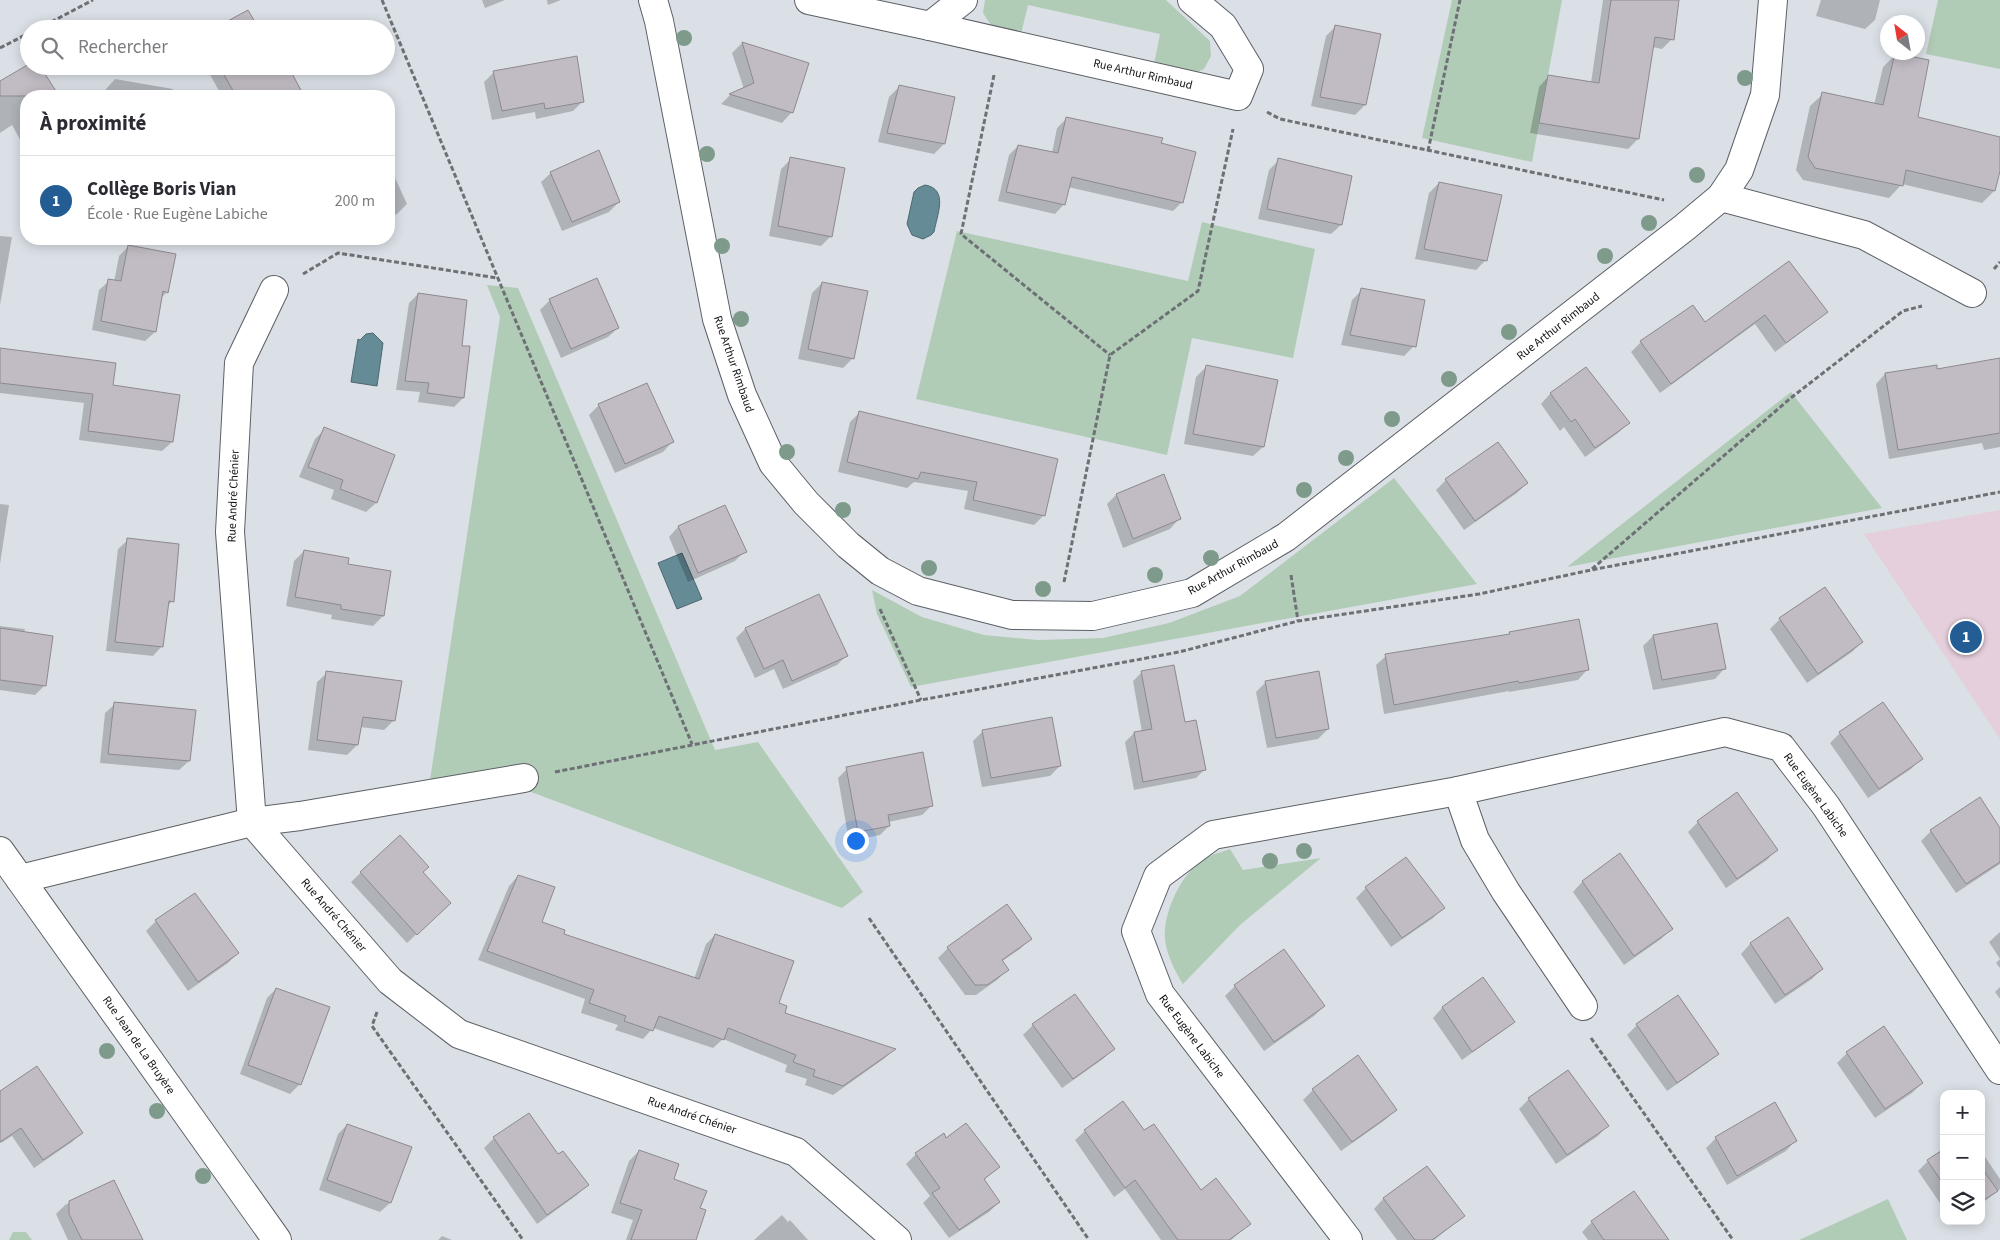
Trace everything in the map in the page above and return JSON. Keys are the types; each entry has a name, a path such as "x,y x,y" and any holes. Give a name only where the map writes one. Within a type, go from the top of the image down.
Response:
{"street":[{"name":"Rue Arthur Rimbaud","path":"653,0 659,21 717,319 742,395 773,463 806,502 848,544 880,571 918,591 1012,615 1093,616 1192,593 1286,537 1686,227 1721,197 1739,170 1765,94 1773,0"},
{"name":"Rue Arthur Rimbaud","path":"809,0 1001,42 1236,109"},
{"path":"930,26 963,0"},
{"path":"1192,0 1223,26 1249,69 1236,109"},
{"path":"1721,197 1864,235 1972,293"},
{"name":"Rue André Chénier","path":"274,290 239,363 230,532 252,822 390,981 459,1034 796,1152 897,1240"},
{"name":"Rue Eugène Labiche","path":"1348,1240 1160,994 1136,931 1158,876 1213,835 1458,791 1725,732 1781,746 1826,806 2000,1070"},
{"path":"20,879 252,822 300,816 524,778"},
{"path":"1458,791 1475,840 1506,892 1583,1006"},
{"name":"Rue Jean de La Bruyère","path":"0,851 277,1240"}],"path":[{"path":"55,20 93,0"},
{"path":"382,0 390,20"},
{"path":"1428,151 1460,0"},
{"path":"395,31 692,744"},
{"path":"0,48 20,38"},
{"path":"1001,42 961,234 1110,355"},
{"path":"1057,615 1110,355 1198,291 1236,109 1667,200"},
{"path":"274,290 338,253 498,278"},
{"path":"1591,570 1792,397 1903,311 1972,293"},
{"path":"524,778 692,744 1179,652 1298,621 1479,594 1591,570 2000,492"},
{"path":"1286,537 1298,621"},
{"path":"880,571 876,589 880,613 921,700"},
{"path":"869,918 1089,1240"},
{"path":"390,981 372,1026 523,1240"},
{"path":"1583,1006 1588,1033 1733,1240"}],"shaded area":[{"path":"2000,510 2000,739 1864,534"}],"green space":[{"path":"985,0 1166,0 1210,41 1211,56 1204,69 1195,73 1154,64 1160,34 1028,5 1021,34 991,25 983,13"},
{"path":"1452,0 1562,0 1532,162 1422,138"},
{"path":"1938,0 2000,0 2000,69 1926,54"},
{"path":"1202,222 1315,249 1293,358 1192,338 1167,455 916,399 957,231 1188,281"},
{"path":"487,285 518,288 715,750 758,742 863,892 842,908 523,789 516,765 430,780 500,317"},
{"path":"1791,392 1882,508 1567,567"},
{"path":"1394,478 1477,584 911,687 877,614 872,590 922,617 984,635 1038,640 1103,638 1169,623 1240,596"},
{"path":"1230,849 1243,870 1321,858 1240,925 1183,984 1167,951 1165,930 1169,909 1178,888 1191,870 1213,854"},
{"path":"1888,1199 1907,1240 1799,1240"},
{"path":"13,1232 26,1232 32,1240 9,1240"}],"water":[{"path":"925,185 932,187 937,192 940,204 934,232 923,239 912,235 907,224 914,192"},
{"path":"373,333 383,343 377,386 351,382 358,339 360,340 366,334"},
{"path":"682,553 702,599 677,609 658,563"}],"building":[{"path":"1611,0 1679,0 1674,40 1655,37 1639,139 1539,123 1548,75 1599,83"},
{"path":"248,10 254,20 230,20"},
{"path":"1335,25 1381,34 1366,105 1320,97"},
{"path":"742,42 809,63 793,113 729,94 754,83"},
{"path":"577,56 584,102 545,109 544,103 502,111 493,71"},
{"path":"1893,60 1929,60 1918,117 2000,137 2000,171 1995,191 1906,170 1903,186 1815,168 1808,157 1822,92 1883,105"},
{"path":"20,69 20,75 46,75 55,90 20,90 20,96 0,96 0,81"},
{"path":"224,75 293,75 301,90 233,90"},
{"path":"899,85 955,97 945,144 887,133"},
{"path":"1066,117 1163,138 1161,143 1196,152 1183,203 1072,177 1065,205 1006,192 1018,145 1058,153"},
{"path":"599,150 620,202 572,222 550,172"},
{"path":"790,157 845,168 832,237 778,226"},
{"path":"1278,158 1352,176 1342,225 1267,209"},
{"path":"1439,182 1502,195 1487,261 1424,249"},
{"path":"128,245 176,254 168,293 163,291 156,332 101,321 108,279 121,281"},
{"path":"1789,261 1828,312 1786,343 1765,315 1671,384 1640,341 1693,305 1705,322"},
{"path":"597,278 619,328 571,349 549,299"},
{"path":"822,282 868,291 854,359 808,349"},
{"path":"1361,288 1425,300 1416,347 1350,335"},
{"path":"418,293 467,300 462,346 470,346 464,398 427,393 429,383 405,381"},
{"path":"0,348 116,363 113,385 180,395 173,442 88,431 93,394 0,383"},
{"path":"2000,358 2000,433 1898,450 1885,373 1937,365 1937,369"},
{"path":"1206,365 1278,380 1264,447 1193,434"},
{"path":"1586,367 1630,423 1595,448 1575,419 1571,422 1550,393"},
{"path":"647,383 674,442 625,464 598,404"},
{"path":"859,411 1058,459 1045,516 973,500 977,482 921,472 918,479 847,462"},
{"path":"324,427 395,455 377,503 340,489 343,480 308,467"},
{"path":"1498,442 1528,483 1475,521 1445,479"},
{"path":"1164,474 1181,519 1133,539 1116,494"},
{"path":"725,505 747,552 698,573 678,526"},
{"path":"127,538 179,544 174,602 169,601 163,647 115,642"},
{"path":"304,550 349,558 348,564 391,571 384,616 341,609 341,605 295,597"},
{"path":"1825,587 1863,642 1818,674 1779,618"},
{"path":"819,594 848,656 792,681 783,660 764,669 745,628"},
{"path":"1579,619 1589,670 1519,683 1518,681 1394,705 1385,654 1510,634 1509,632"},
{"path":"1717,623 1726,669 1662,680 1653,635"},
{"path":"0,628 53,636 46,686 0,680"},
{"path":"1174,665 1185,722 1196,720 1206,770 1143,782 1134,732 1152,729 1141,671"},
{"path":"326,671 402,681 395,721 363,717 358,745 317,740"},
{"path":"1319,671 1329,729 1276,738 1265,681"},
{"path":"114,702 196,710 190,761 108,754"},
{"path":"1883,702 1923,759 1879,789 1839,732"},
{"path":"1052,717 1061,766 991,778 982,730"},
{"path":"923,752 933,806 888,815 890,826 858,832 846,767"},
{"path":"1737,792 1778,850 1737,879 1697,821"},
{"path":"1980,797 2000,828 2000,862 1966,884 1930,830"},
{"path":"400,835 429,867 423,872 451,903 417,935 360,872"},
{"path":"1620,853 1673,929 1634,956 1582,881"},
{"path":"1406,857 1445,908 1402,938 1365,887"},
{"path":"518,875 555,887 542,922 565,930 564,934 699,979 715,934 794,961 779,1003 787,1006 785,1013 896,1049 843,1086 813,1076 815,1070 793,1062 796,1055 728,1028 724,1040 659,1016 653,1031 624,1021 626,1016 589,1003 594,990 487,951"},
{"path":"195,893 239,953 198,982 155,920"},
{"path":"1007,904 1032,939 1002,960 1009,970 987,985 975,985 947,947"},
{"path":"1788,917 1823,969 1785,995 1750,943"},
{"path":"1284,949 1325,1006 1274,1042 1234,985"},
{"path":"1483,977 1515,1022 1472,1052 1442,1007"},
{"path":"276,988 330,1007 301,1085 248,1065"},
{"path":"1075,994 1115,1049 1073,1079 1032,1024"},
{"path":"1678,995 1719,1054 1677,1083 1636,1024"},
{"path":"1884,1026 1923,1083 1885,1109 1846,1052"},
{"path":"1358,1055 1397,1110 1352,1142 1312,1089"},
{"path":"37,1066 83,1133 43,1160 21,1128 0,1142 0,1091"},
{"path":"1568,1070 1609,1126 1567,1155 1528,1098"},
{"path":"1123,1101 1144,1130 1154,1124 1201,1190 1216,1178 1251,1224 1229,1240 1178,1240 1135,1180 1125,1188 1084,1130"},
{"path":"1775,1102 1797,1141 1737,1176 1715,1137"},
{"path":"529,1113 558,1154 563,1151 589,1185 547,1215 493,1137"},
{"path":"966,1123 1000,1167 984,1179 1000,1202 959,1230 932,1193 940,1188 915,1153 944,1133 946,1138"},
{"path":"347,1124 412,1147 391,1203 327,1180"},
{"path":"639,1150 679,1164 674,1179 707,1191 700,1208 706,1210 696,1240 631,1240 642,1210 620,1203"},
{"path":"1940,1152 1940,1179 1927,1160"},
{"path":"1427,1166 1465,1216 1432,1240 1415,1240 1383,1198"},
{"path":"1985,1173 1998,1191 1985,1199"},
{"path":"114,1180 143,1240 82,1240 69,1214 69,1201"},
{"path":"1634,1191 1669,1240 1604,1240 1591,1221"}],"place":[{"name":"Collège Boris Vian","path":"1966,637"}]}
